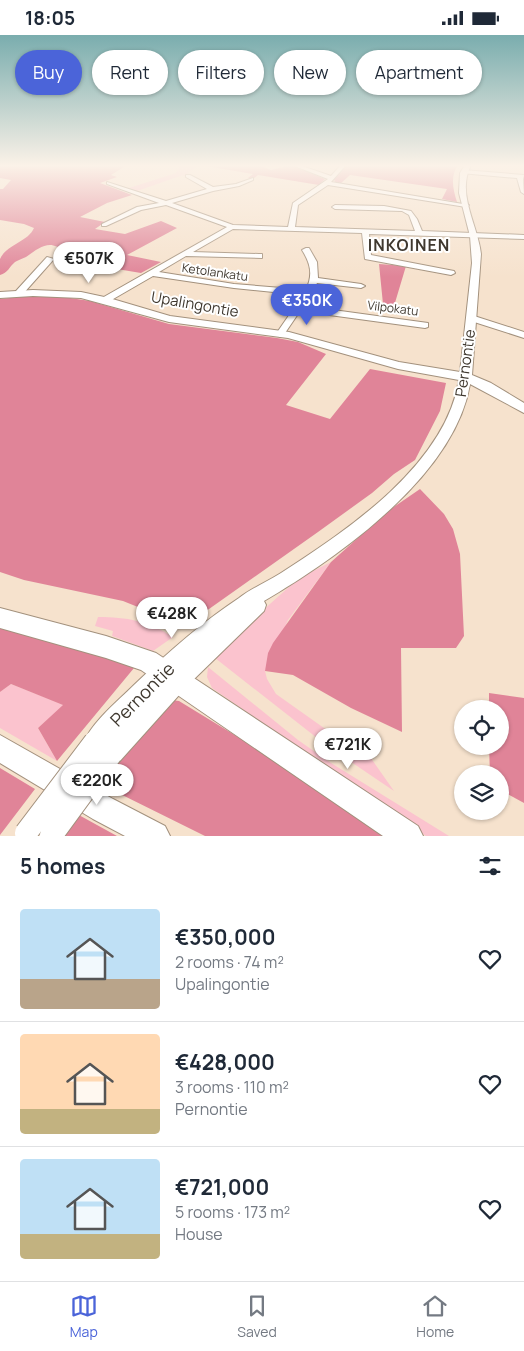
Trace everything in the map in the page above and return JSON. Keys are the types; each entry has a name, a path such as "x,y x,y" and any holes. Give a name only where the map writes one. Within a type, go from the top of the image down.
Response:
{"main road":[{"path":"0,618 106,647 148,661 408,836"},
{"path":"0,748 103,809 155,836"}],"street":[{"path":"160,202 232,227 524,237"},
{"path":"104,225 139,208 169,202"},
{"path":"290,229 295,204 297,202"},
{"path":"449,202 466,205"},
{"name":"Pernontie","path":"25,834 103,748 140,721 170,676 213,644 286,579 381,508 415,477 443,441 453,422 462,395 476,275 474,235 466,205"},
{"path":"335,207 382,208 407,212 411,214 419,233"},
{"path":"105,300 232,227"},
{"path":"365,231 368,257 451,273"},
{"path":"280,334 299,308 315,280 313,261 306,250"},
{"path":"184,254 259,256"},
{"path":"19,293 50,259"},
{"name":"Ketolankatu","path":"150,273 242,287 307,293"},
{"path":"315,280 361,286"},
{"name":"Upalingontie","path":"0,295 19,293 71,295 105,300 169,319 280,334 398,365 465,377 487,386 524,409"},
{"name":"Vilpokatu","path":"299,308 425,325"},
{"path":"470,318 524,335"},
{"name":"Pernontie","path":"51,836 103,748"}],"shaded area":[{"path":"0,202 109,202 80,217 105,222 95,229 125,234 161,221 177,228 127,255 161,262 141,273 99,266 49,245 15,262 7,271 0,275 0,259 3,254 27,237 34,228 24,224 0,220"},
{"path":"379,264 406,266 394,306 383,304"},
{"path":"57,296 90,301 169,324 298,342 326,354 286,405 330,419 370,369 446,383 440,411 415,460 318,532 185,626 123,601 24,580 0,572 0,299"},
{"path":"420,489 444,514 453,529 460,554 464,636 456,648 401,648 402,732 351,708 293,675 265,671 268,653 273,643 331,562 388,511"},
{"path":"331,562 288,620 265,671 267,679 276,694 348,745 368,754 394,791 326,745 215,658 231,639 299,578"},
{"path":"98,617 137,621 155,627 173,637 153,651 112,636 113,631 95,626"},
{"path":"0,624 132,665 134,668 57,761 38,728 63,705 11,684 0,692"},
{"path":"208,667 298,740 331,763 449,836 426,836 295,748 212,688 207,677"},
{"path":"11,684 64,705 38,728 57,761 0,728 0,692"},
{"path":"489,693 524,698 524,803 509,795 509,765 490,765 489,755 509,755 509,700 489,700"},
{"path":"172,700 179,701 297,773 392,836 205,836 98,783"},
{"path":"0,768 35,789 0,835"},
{"path":"77,814 117,836 62,836"}],"district":[{"name":"INKOINEN","path":"409,245"}]}
